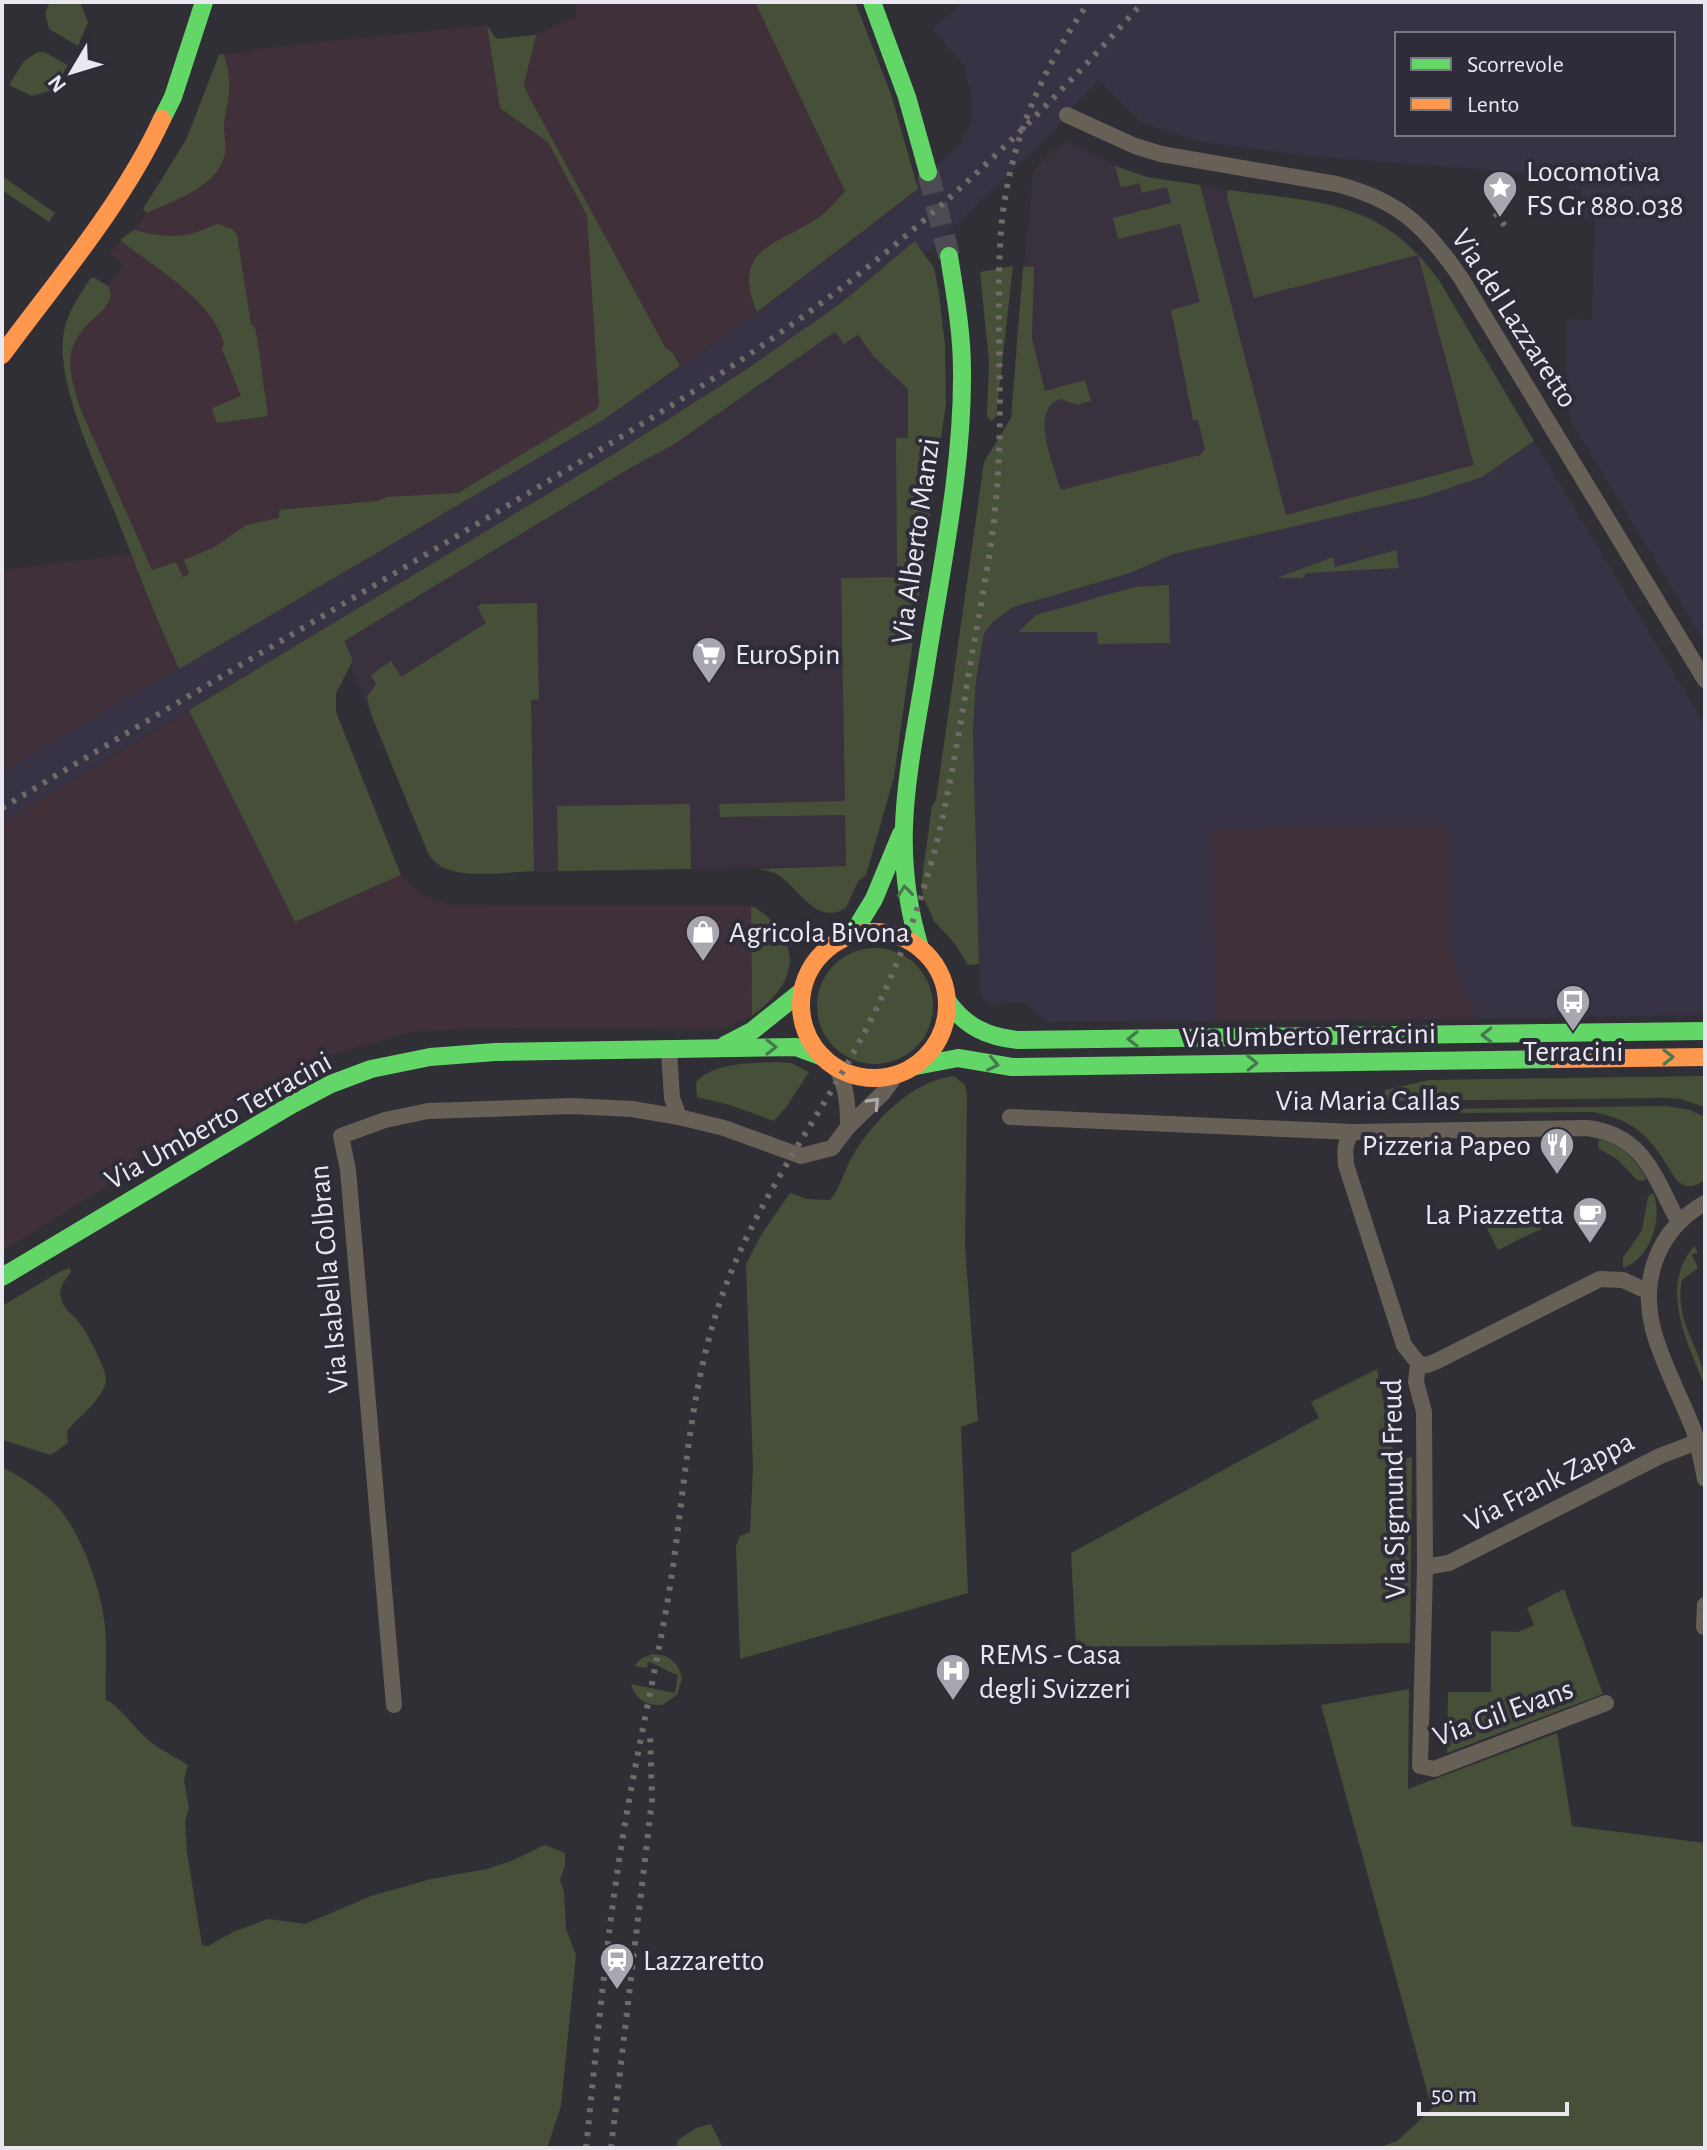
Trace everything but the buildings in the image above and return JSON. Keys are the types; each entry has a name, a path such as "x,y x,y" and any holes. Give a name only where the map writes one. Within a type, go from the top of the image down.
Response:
{"main road":[{"path":"2,355 79,252 145,156 173,97 204,2"},
{"path":"872,2 907,97 928,172"},
{"name":"Via Alberto Manzi","path":"920,948 905,898 901,833 955,467 962,387 959,321 949,256"},
{"name":"Via Alberto Manzi","path":"852,935 867,916 901,833"},
{"path":"883,932 902,937 920,948 941,975 948,1002 945,1023 937,1042 916,1066 896,1075 867,1078 829,1062 812,1043 804,1027 801,1009 802,991 808,974 823,952 852,935 883,932"},
{"name":"Via Umberto Terracini","path":"717,1049 752,1031 802,991"},
{"name":"Via Umberto Terracini","path":"948,1002 958,1016 978,1031 998,1038 1018,1040 1705,1031"},
{"name":"Via Umberto Terracini","path":"2,1277 291,1105 331,1084 371,1069 430,1057 495,1052 796,1047 829,1062"},
{"name":"Via Umberto Terracini","path":"916,1066 950,1058 1012,1067 1705,1057"}],"street":[{"name":"Via del Lazzaretto","path":"1067,115 1135,146 1161,154 1362,191 1389,203 1413,220 1436,242 1461,278 1705,680"},
{"path":"669,1050 672,1098 679,1117"},
{"path":"829,1062 845,1084 848,1127"},
{"name":"Via Isabella Colbran","path":"394,1705 348,1170 341,1136 385,1120 446,1109 571,1106 632,1109 679,1117 724,1128 801,1156 832,1148 896,1075"},
{"name":"Via Maria Callas","path":"1010,1117 1353,1132 1603,1130 1619,1135 1641,1153 1678,1221"},
{"name":"Via Sigmund Freud","path":"1353,1132 1345,1147 1354,1194 1404,1345 1418,1363 1416,1377 1424,1412 1425,1567 1420,1766"},
{"path":"1705,1203 1678,1221 1661,1247 1649,1292 1653,1331 1697,1442 1705,1479"},
{"path":"1418,1363 1427,1365 1437,1361 1600,1279 1623,1280 1649,1292"},
{"name":"Via Frank Zappa","path":"1425,1567 1449,1563 1660,1456 1697,1442"},
{"path":"1704,1627 1705,1605"},
{"name":"Via Gil Evans","path":"1420,1766 1429,1769 1442,1766 1606,1703"}],"shaded area":[{"path":"576,2 803,2 898,206 739,326 603,420 2,772 2,570 131,554 78,422 63,350 68,316 91,278 108,286 123,266 110,254 146,213 143,209 193,124 219,55 487,25 496,39 536,35 577,16"},
{"path":"965,2 1705,2 1705,642 1573,425 1569,412 1567,319 1592,320 1595,220 1580,219 1581,190 1569,189 1570,176 1308,156 1203,142 1140,121 1099,80 1054,131 925,254 915,242 841,303 750,367 609,457 2,822 2,772 603,420 739,326 898,206 917,189 916,184 962,141 972,120 972,99 964,65 931,28"},
{"path":"1066,140 1119,168 1146,177 1317,203 1372,218 1399,236 1423,258 1534,441 1482,477 1174,554 984,462 1011,418 1033,170"},
{"path":"836,331 858,335 873,356 908,388 908,438 896,439 897,577 842,578 847,866 460,873 439,867 428,853 350,665 353,659 343,641 673,445"},
{"path":"1534,441 1705,725 1705,1015 1474,1019 1473,1003 1463,993 1448,940 1447,826 1212,829 1216,1021 1049,1022 1029,1006 1029,1002 989,1004 980,995 973,730 976,680 984,633 994,621 1013,607 1127,574 1174,554 1426,496 1482,477"},
{"path":"189,710 295,922 401,875 420,893 452,905 751,906 752,1016 724,1029 479,1028 412,1032 332,1054 2,1251 2,822"},
{"path":"1447,826 1448,940 1463,993 1473,1003 1474,1019 1216,1021 1212,829"}],"green space":[{"path":"50,2 80,2 88,22 78,46 49,29 45,13"},
{"path":"755,2 855,2 891,94 918,189 757,312 750,291 749,274 753,262 773,243 822,215 845,191"},
{"path":"487,25 496,39 536,35 524,85 526,91 665,347 673,353 680,366 603,420 179,669 90,452 66,381 64,330 73,307 91,278 108,286 111,294 104,308 76,341 70,361 73,383 80,408 152,570 176,562 183,577 189,574 184,560 213,548 246,525 279,518 279,510 377,501 387,497 458,493 599,405 587,215 548,142 500,108"},
{"path":"38,52 68,65 53,90 32,96 9,85 24,61"},
{"path":"223,54 229,85 224,121 225,154 221,166 193,191 147,213 143,209 186,140 219,55"},
{"path":"1115,166 1147,177 1200,185 1286,515 1474,465 1418,255 1440,282 1534,441 1482,477 1426,496 1174,554 1127,574 1013,607 994,621 984,633 976,680 973,730 979,964 968,965 955,944 934,921 921,885 984,462 1011,418 1023,267 1034,266 1032,338 1045,391 1085,380 1091,401 1077,405 1061,399 1051,404 1046,413 1046,439 1061,490 1200,455 1205,449 1198,421 1193,420 1171,310 1200,302 1180,224 1118,239 1113,218 1171,203 1167,187 1142,193 1139,183 1121,188"},
{"path":"2,176 55,213 49,222 2,190"},
{"path":"1228,190 1292,198 1347,210 1395,234 1418,255 1254,298 1227,197"},
{"path":"218,224 232,229 237,235 251,324 257,337 268,416 217,423 212,410 214,407 241,396 222,349 224,343 217,327 194,298 120,240 134,230 178,236"},
{"path":"915,241 934,268 939,293 945,345 946,403 894,777 866,875 858,881 846,908 835,912 816,909 776,874 757,869 846,866 845,815 720,817 719,804 845,801 841,578 897,577 896,438 908,438 908,389 873,356 858,335 844,344 835,332 673,445 344,641 353,660 336,693 336,712 401,875 295,922 189,710 609,457 750,367 841,303"},
{"path":"1013,266 996,417 991,421 987,416 989,362 980,272"},
{"path":"1396,550 1399,568 1306,573 1303,578 1277,578 1333,557 1335,567"},
{"path":"1169,585 1170,643 1098,644 1097,632 1018,632 1036,615 1134,587"},
{"path":"537,603 539,699 531,700 534,871 476,874 447,869 436,863 428,853 371,714 367,697 376,684 371,675 391,661 401,677 486,623 477,607 482,604"},
{"path":"690,804 691,869 558,871 557,806"},
{"path":"751,906 775,925 789,951 790,963 782,986 752,1016"},
{"path":"875,948 897,953 916,965 928,984 933,1006 928,1028 916,1047 897,1059 875,1064 853,1059 834,1047 822,1028 817,1006 822,984 834,965 853,953"},
{"path":"791,1063 809,1072 774,1121 697,1097 696,1082 713,1071 734,1065"},
{"path":"954,1076 965,1085 967,1095 965,1246 978,1421 961,1427 968,1593 740,1659 736,1546 740,1536 750,1532 753,1468 746,1264 761,1235 790,1193 807,1199 830,1200 861,1142 883,1116 924,1085"},
{"path":"1704,1076 1705,1107 1667,1098 1385,1101 1385,1090 1429,1080"},
{"path":"1666,1106 1690,1110 1705,1117 1705,1180 1698,1184 1688,1186 1677,1181 1644,1135 1609,1116 1593,1112 1439,1113 1438,1109"},
{"path":"1599,1139 1627,1153 1646,1178 1637,1180 1618,1160 1598,1148"},
{"path":"1653,1193 1657,1214 1652,1236 1641,1256 1623,1268 1623,1258 1642,1230 1648,1197"},
{"path":"1479,1213 1523,1213 1529,1224 1539,1220 1541,1229 1498,1250"},
{"path":"1694,1246 1698,1252 1692,1255 1698,1268 1682,1280 1680,1296 1685,1324 1704,1373 1705,1387 1685,1334 1677,1297 1683,1262"},
{"path":"70,1268 71,1272 61,1288 61,1299 93,1344 106,1382 95,1402 67,1431 68,1443 51,1455 2,1440 2,1306"},
{"path":"1377,1369 1395,1460 1412,1457 1410,1643 1076,1647 1071,1553 1319,1418 1311,1402"},
{"path":"2,1467 51,1500 81,1544 102,1606 106,1700 150,1741 188,1765 184,1780 189,1809 185,1820 187,1853 202,1945 208,1946 233,1932 268,1919 305,1924 371,1896 431,1879 487,1869 545,1845 565,1853 560,1880 564,1891 566,1929 576,1955 561,2106 547,2148 2,2148"},
{"path":"1564,1589 1603,1694 1447,1753 1448,1692 1491,1692 1491,1631 1518,1632 1534,1625 1527,1608"},
{"path":"653,1654 672,1660 682,1678 677,1695 662,1705 642,1700 631,1684 675,1693 678,1675 648,1662 647,1668 634,1666 642,1658"},
{"path":"1409,1689 1408,1789 1557,1733 1572,1826 1705,1843 1705,2148 1377,2148 1397,2141 1432,2109 1321,1705"},
{"path":"711,2124 723,2148 676,2148 678,2140 696,2128"}],"tunnel":[{"path":"928,172 949,256"}],"railway":[{"path":"586,2148 617,1875 669,1593 702,1369 722,1296 735,1263 766,1200 869,1023 907,938 926,880 950,779 993,529 1000,423 999,262 1005,199 1019,139 1030,110 1056,54 1089,2"},
{"path":"2,808 585,459 778,335 906,236 977,172 1045,106 1143,2"},
{"path":"1495,213 1505,226"},
{"path":"611,2148 652,1800 650,1732"}],"traffic: fast":[{"path":"162,119 173,97 204,2"},
{"path":"872,2 907,97 928,172"},
{"path":"920,948 905,876 905,810 959,446 962,356 949,256"},
{"path":"852,935 874,899 901,834"},
{"path":"725,1045 752,1031 802,991"},
{"path":"948,1002 962,1018 978,1029 1018,1040 1705,1031"},
{"path":"2,1277 291,1105 331,1084 371,1069 430,1057 495,1052 796,1047 823,1057"},
{"path":"916,1066 958,1058 1012,1067 1557,1059"}],"traffic: slow":[{"path":"2,355 109,211 162,119"},
{"path":"874,932 902,938 926,953 941,977 947,1005 941,1033 926,1057 902,1072 874,1078 846,1072 822,1057 807,1033 801,1005 807,977 822,953 846,938 874,932"},
{"path":"1557,1059 1705,1057"}],"place":[{"name":"Locomotiva FS Gr 880.038","path":"1500,219"},
{"name":"EuroSpin","path":"709,685"},
{"name":"Agricola Bivona","path":"703,963"},
{"name":"Terracini","path":"1573,1033"},
{"name":"Pizzeria Papeo","path":"1557,1176"},
{"name":"La Piazzetta","path":"1590,1245"},
{"name":"REMS - Casa degli Svizzeri","path":"953,1702"},
{"name":"Lazzaretto","path":"617,1991"}]}
